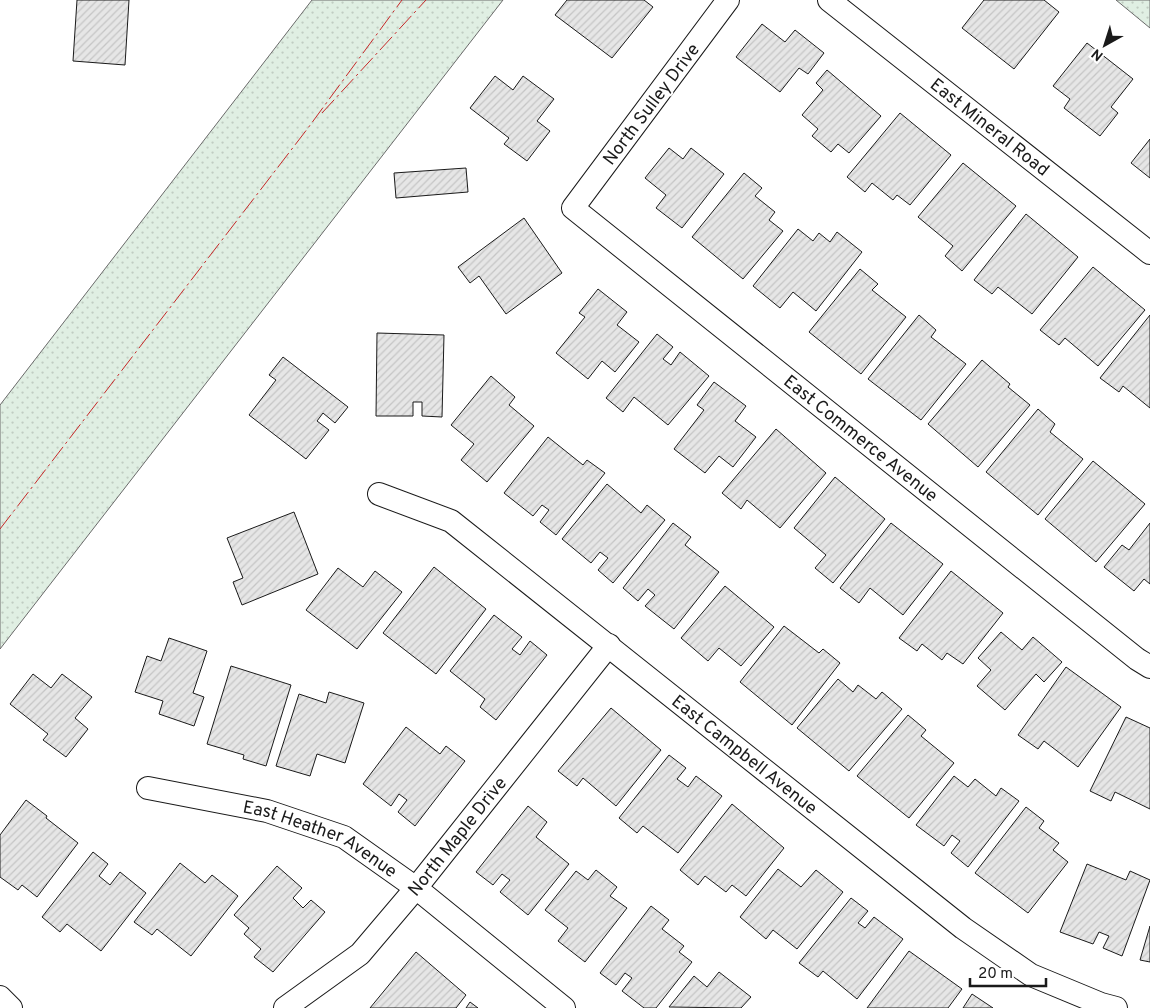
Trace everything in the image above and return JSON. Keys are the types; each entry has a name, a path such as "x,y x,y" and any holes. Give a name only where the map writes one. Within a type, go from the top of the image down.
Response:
{"street":[{"name":"North Sulley Drive","path":"574,208 728,0"},
{"name":"East Mineral Road","path":"829,0 1150,253"},
{"name":"East Commerce Avenue","path":"574,208 1137,659 1150,666"},
{"name":"East Campbell Avenue","path":"379,494 451,521 963,928 1030,975 1100,1004 1116,1008"},
{"name":"North Maple Drive","path":"285,1008 360,954 416,888 609,645"},
{"name":"East Heather Avenue","path":"148,788 268,811 344,837 416,888 564,1008"},
{"path":"0,997 11,1008"}],"green space":[{"path":"312,0 503,0 0,649 0,405"},
{"path":"1116,0 1150,0 1150,28"}],"building":[{"path":"77,0 129,0 125,65 73,61"},
{"path":"567,0 644,0 653,7 612,58 555,15"},
{"path":"984,0 1044,0 1059,12 1014,69 962,28"},
{"path":"762,24 785,42 795,30 824,53 808,74 799,68 780,92 736,57"},
{"path":"1087,43 1133,79 1111,107 1118,113 1100,136 1064,108 1070,99 1053,86"},
{"path":"827,70 881,116 849,153 838,144 831,152 812,136 818,129 802,115 823,90 816,83"},
{"path":"495,76 513,90 523,76 554,99 537,121 550,131 527,161 504,144 509,138 470,108"},
{"path":"900,113 951,155 910,205 897,195 893,200 872,183 865,192 847,177"},
{"path":"1150,139 1150,178 1131,163"},
{"path":"669,148 683,159 691,148 724,174 682,228 656,208 666,195 645,178"},
{"path":"963,163 1016,206 962,271 945,256 953,246 918,217"},
{"path":"466,168 468,192 396,198 394,173"},
{"path":"744,173 762,188 755,196 775,212 769,220 783,231 743,279 692,237"},
{"path":"1026,214 1078,257 1032,314 998,287 992,294 974,280"},
{"path":"524,218 562,273 506,314 479,276 470,283 458,267"},
{"path":"798,229 813,241 819,233 830,242 837,232 862,252 816,311 793,292 780,308 753,286"},
{"path":"1093,267 1145,310 1098,366 1065,338 1059,345 1040,330"},
{"path":"860,269 878,284 872,290 906,317 861,374 809,332"},
{"path":"598,289 627,312 617,325 639,342 615,372 602,361 588,379 556,353 585,317 579,313"},
{"path":"919,315 936,330 931,337 966,364 921,420 868,379"},
{"path":"1150,315 1150,408 1123,386 1119,392 1100,378"},
{"path":"377,333 444,335 442,417 422,416 422,402 413,402 413,416 376,416"},
{"path":"657,334 673,347 663,359 671,365 680,352 709,376 668,425 634,397 623,412 606,398"},
{"path":"283,357 348,407 335,423 323,413 317,421 329,430 306,459 249,415 276,380 269,375"},
{"path":"982,360 1010,384 1008,387 1030,405 978,467 928,424"},
{"path":"491,376 515,397 509,405 534,426 487,482 461,460 474,444 451,425"},
{"path":"714,382 746,406 735,421 756,437 733,467 719,456 705,473 674,449 704,410 697,405"},
{"path":"1038,409 1055,424 1050,432 1083,459 1038,515 986,472"},
{"path":"776,429 826,473 780,528 747,500 741,509 722,493"},
{"path":"548,437 583,465 587,460 605,473 556,535 540,522 549,510 542,505 533,516 504,493"},
{"path":"1093,461 1145,504 1096,562 1045,519"},
{"path":"835,477 885,519 833,583 815,568 826,555 794,528"},
{"path":"607,484 641,513 647,505 665,520 613,583 598,570 608,558 600,552 591,563 562,539"},
{"path":"294,512 318,574 242,605 233,582 243,578 227,538"},
{"path":"673,523 691,537 685,545 719,572 674,629 645,606 655,595 648,589 638,601 623,588"},
{"path":"891,523 943,564 903,615 870,588 859,603 840,588"},
{"path":"1150,523 1150,584 1144,579 1134,591 1104,567 1122,545 1129,550"},
{"path":"434,567 486,609 436,674 383,633"},
{"path":"338,568 363,587 375,571 402,592 357,649 306,610"},
{"path":"951,571 1003,613 963,664 947,653 942,660 922,644 917,651 899,638"},
{"path":"725,586 774,627 741,666 719,648 708,661 681,638"},
{"path":"494,615 522,637 512,649 520,655 530,641 547,655 496,720 480,707 485,699 450,671"},
{"path":"784,626 819,653 823,649 840,663 792,725 740,682"},
{"path":"1001,632 1022,650 1033,637 1062,662 1044,682 1036,674 1005,710 977,686 991,670 978,658"},
{"path":"169,638 207,651 193,693 204,697 194,726 159,714 163,701 135,692 147,656 161,661"},
{"path":"231,666 291,685 266,766 243,759 244,755 207,744"},
{"path":"1066,667 1121,707 1078,767 1044,741 1038,749 1018,735"},
{"path":"33,674 51,688 62,674 92,697 75,718 88,729 66,757 43,740 48,734 10,704"},
{"path":"838,679 853,692 858,685 876,699 882,692 902,709 849,771 797,728"},
{"path":"329,692 364,703 345,763 317,754 310,776 276,766 299,694 326,703"},
{"path":"611,708 661,750 616,806 583,778 577,786 558,771"},
{"path":"908,715 926,730 921,736 954,763 909,818 857,776"},
{"path":"1126,717 1150,728 1150,809 1115,792 1111,801 1090,791"},
{"path":"406,727 440,754 446,746 465,761 415,826 398,812 407,800 399,794 391,806 363,784"},
{"path":"669,755 686,768 677,779 688,787 696,776 722,796 678,853 643,826 637,833 619,818"},
{"path":"954,776 968,787 975,779 996,796 1001,788 1019,801 968,867 951,853 960,841 952,835 944,846 916,825"},
{"path":"26,800 78,843 37,897 22,885 18,890 0,877 0,835"},
{"path":"732,804 784,848 746,896 732,885 726,892 705,876 698,885 680,870"},
{"path":"528,806 547,822 536,837 569,864 528,915 500,892 510,880 502,874 493,885 476,872"},
{"path":"1026,807 1044,821 1039,828 1059,843 1053,850 1068,862 1028,913 975,873"},
{"path":"93,852 108,864 99,876 110,885 120,872 146,893 101,951 67,924 60,932 42,917"},
{"path":"180,863 205,883 212,875 238,896 191,956 157,929 152,935 134,922"},
{"path":"1087,864 1126,880 1130,871 1150,880 1122,956 1103,948 1109,936 1099,932 1093,944 1060,932"},
{"path":"277,866 302,888 293,898 303,908 311,900 325,912 273,972 254,957 261,949 244,934 249,928 234,915"},
{"path":"778,869 801,887 816,870 843,892 797,949 773,930 766,939 740,917"},
{"path":"596,870 617,887 610,896 627,908 585,962 558,941 568,928 545,910 576,871 588,880"},
{"path":"851,898 868,911 858,923 865,928 874,917 903,939 857,999 823,971 818,977 799,963"},
{"path":"651,906 669,920 662,929 684,946 679,952 692,962 656,1008 644,1008 622,991 632,978 625,973 616,985 600,973"},
{"path":"1150,926 1150,962 1140,960"},
{"path":"909,951 962,989 948,1008 867,1008"},
{"path":"416,952 466,995 456,1008 370,1008"},
{"path":"719,972 751,997 741,1008 669,1007 694,976 707,987"},
{"path":"972,994 993,1008 963,1008"},
{"path":"470,1002 478,1008 466,1008"}],"power":[{"path":"0,529 308,128 402,0"},
{"path":"322,113 426,0"}]}
